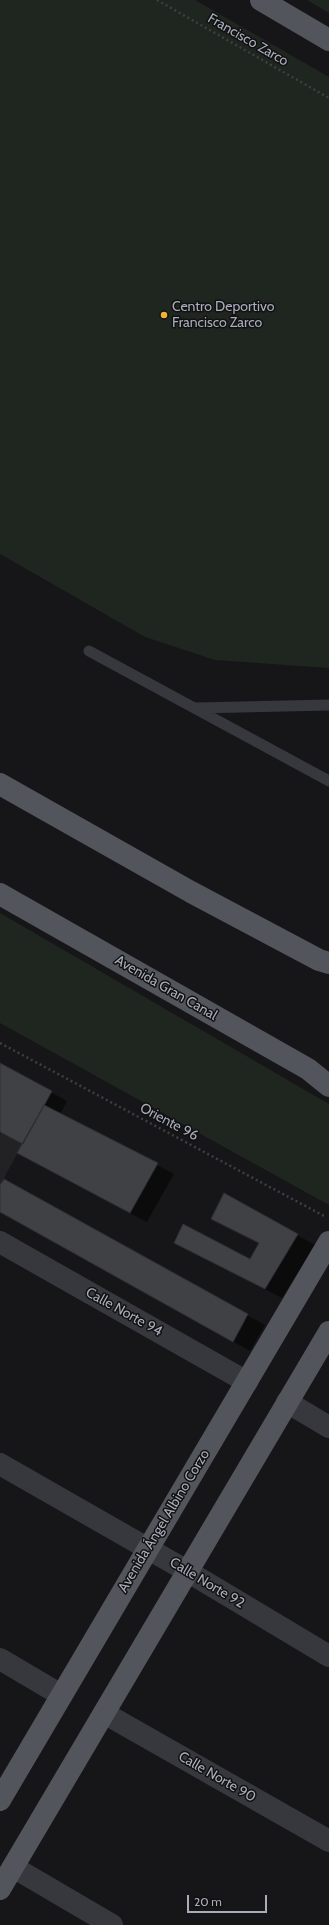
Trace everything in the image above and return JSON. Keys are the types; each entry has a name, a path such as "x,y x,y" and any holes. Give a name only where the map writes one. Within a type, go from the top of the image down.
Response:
{"main road":[{"path":"261,0 329,40"},
{"path":"0,784 191,892 319,960 329,962"},
{"name":"Avenida Gran Canal","path":"0,894 308,1070 329,1086"},
{"name":"Avenida Ángel Albino Corzo","path":"0,1800 329,1242"},
{"path":"0,1889 329,1332"}],"street":[{"name":"Calle Norte 94","path":"0,1242 247,1382"},
{"path":"287,1402 329,1427"},
{"name":"Calle Norte 92","path":"0,1464 187,1571 329,1656"},
{"path":"0,1659 61,1695"},
{"name":"Calle Norte 90","path":"104,1713 329,1841"},
{"path":"13,1867 112,1925"}],"lane":[{"path":"89,651 329,781"},
{"path":"196,708 329,705"}],"path":[{"name":"Francisco Zarco","path":"157,0 329,98"},
{"name":"Oriente 96","path":"0,1043 329,1218"}],"shaded area":[{"name":"Centro Deportivo Francisco Zarco","path":"0,0 195,0 329,77 329,668 215,660 145,637 0,554"},
{"path":"307,0 329,0 329,13"},
{"path":"0,913 329,1104 329,1205 0,1023"},
{"path":"0,1063 52,1091 0,1185"}],"building":[{"path":"0,1063 52,1091 23,1144 0,1132"},
{"path":"44,1105 158,1163 130,1213 17,1153"},
{"path":"4,1179 248,1314 233,1342 0,1212 0,1185"},
{"path":"224,1193 298,1234 265,1289 174,1243 183,1224 250,1259 259,1243 211,1219"}],"place":[{"name":"Centro Deportivo Francisco Zarco","path":"164,315"}]}
